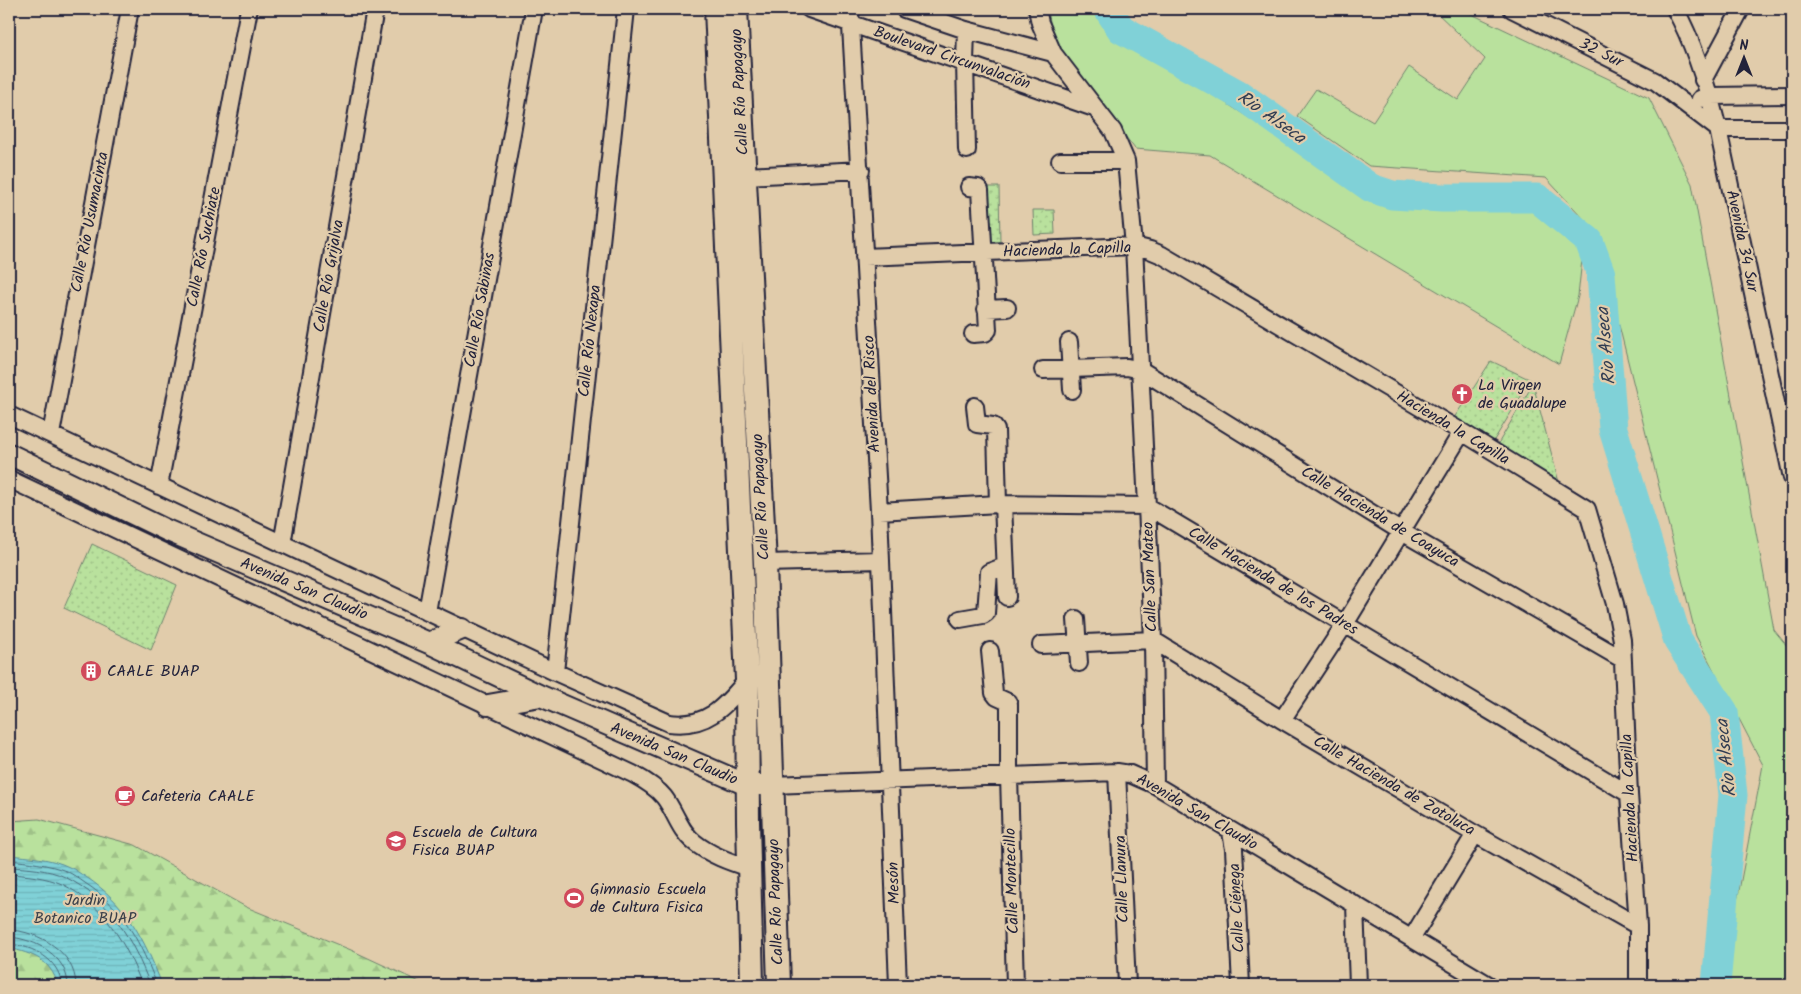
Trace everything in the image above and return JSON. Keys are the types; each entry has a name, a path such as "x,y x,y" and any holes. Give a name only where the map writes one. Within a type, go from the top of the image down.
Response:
{"main road":[{"name":"Calle Río Papagayo","path":"716,9 747,680 752,985"},
{"name":"Calle Río Papagayo","path":"736,9 764,563 779,985"}],"street":[{"name":"Calle Río Usumacinta","path":"51,434 130,9"},
{"name":"Calle Río Suchiate","path":"159,486 249,9"},
{"name":"Calle Río Grijalva","path":"282,544 376,9"},
{"name":"Calle Río Sabinas","path":"427,612 534,9"},
{"name":"Calle Río Nexapa","path":"555,672 626,9"},
{"name":"Boulevard Circunvalación","path":"809,9 851,16 965,62 1094,108"},
{"name":"Boulevard Circunvalación","path":"904,9 966,30 1053,53"},
{"name":"Calle San Mateo","path":"1038,9 1040,23 1053,53 1113,132 1126,161 1134,246 1141,370 1153,640 1155,785"},
{"name":"32 Sur","path":"1512,9 1655,81 1718,129"},
{"name":"Avenida 34 Sur","path":"1675,9 1687,30 1710,96 1792,478"},
{"path":"1703,80 1740,9"},
{"name":"Avenida del Risco","path":"851,16 879,511 890,780"},
{"path":"966,30 967,150"},
{"path":"1686,104 1710,96 1792,95"},
{"path":"1718,129 1792,128"},
{"path":"1060,161 1126,161"},
{"path":"745,176 861,170"},
{"path":"973,334 987,332 984,253 974,188"},
{"name":"Hacienda la Capilla","path":"864,257 1134,246 1150,250 1162,255 1462,432 1587,510 1615,604 1622,640 1629,794 1638,926 1638,985"},
{"path":"986,309 1007,308"},
{"path":"1069,342 1072,390"},
{"path":"1043,370 1127,366 1141,370"},
{"name":"Calle Hacienda de Coayuca","path":"1141,370 1402,532 1622,659"},
{"path":"975,406 976,424 996,427 1007,598"},
{"name":"Avenida San Claudio","path":"9,415 462,629 669,723 683,725 705,720 732,698 747,680"},
{"path":"1282,720 1345,624 1462,432"},
{"name":"Avenida San Claudio","path":"9,454 166,530 429,643 541,696 748,785 1117,772 1130,774 1155,785 1355,906 1412,938 1466,978 1489,985"},
{"name":"Avenida San Claudio","path":"9,479 633,774 663,796 684,830 694,842 723,860 749,868"},
{"name":"Calle Hacienda de los Padres","path":"879,511 1000,504 1147,506 1629,794"},
{"path":"764,563 881,560"},
{"path":"960,619 986,613 989,572 1005,566"},
{"path":"1076,618 1079,663"},
{"path":"429,643 462,629"},
{"path":"1041,645 1153,640"},
{"name":"Calle Hacienda de Zotoluca","path":"1153,640 1282,720 1475,834 1638,926"},
{"name":"Calle Montecillo","path":"990,651 994,693 1009,704 1009,776 1015,985"},
{"path":"488,705 541,696"},
{"name":"Calle Llanura","path":"1117,772 1127,985"},
{"name":"Mesón","path":"890,780 898,985"},
{"name":"Calle Ciénega","path":"1231,832 1234,849 1241,985"},
{"path":"1412,938 1475,834"},
{"path":"1355,906 1358,985"}],"green space":[{"path":"1048,9 1102,9 1104,24 1371,197 1540,210 1583,250 1578,296 1559,364 1210,155 1135,149 1053,41"},
{"path":"1433,9 1461,9 1649,98 1692,184 1774,630 1792,652 1792,985 1721,985 1763,765 1696,636 1596,232 1546,178 1369,166 1297,116 1316,89 1373,122 1409,67 1458,100 1485,59"},
{"path":"986,187 999,187 1000,242 987,242"},
{"path":"1033,210 1054,210 1055,234 1034,235"},
{"path":"1491,361 1531,380 1491,445 1452,421"},
{"path":"1533,384 1560,486 1495,449"},
{"path":"92,544 177,585 151,650 64,608"},
{"name":"Jardin Botanico BUAP","path":"39,819 135,845 246,907 351,950 426,985 9,985 9,821"}],"water":[{"path":"9,855 40,858 62,864 86,877 113,899 124,911 141,938 162,985 58,985 55,976 40,959 9,948"}],"waterway":[{"name":"Rio Alseca","path":"1108,9 1121,29 1240,95 1371,188 1392,195 1442,198 1537,198 1589,241 1601,274 1613,429 1678,641 1724,712 1733,795 1716,985"}],"place":[{"name":"La Virgen de Guadalupe","path":"1462,394"},
{"name":"CAALE BUAP","path":"91,671"},
{"name":"Cafeteria CAALE","path":"125,796"},
{"name":"Escuela de Cultura Fisica BUAP","path":"396,841"},
{"name":"Gimnasio Escuela de Cultura Fisica","path":"574,898"}]}
